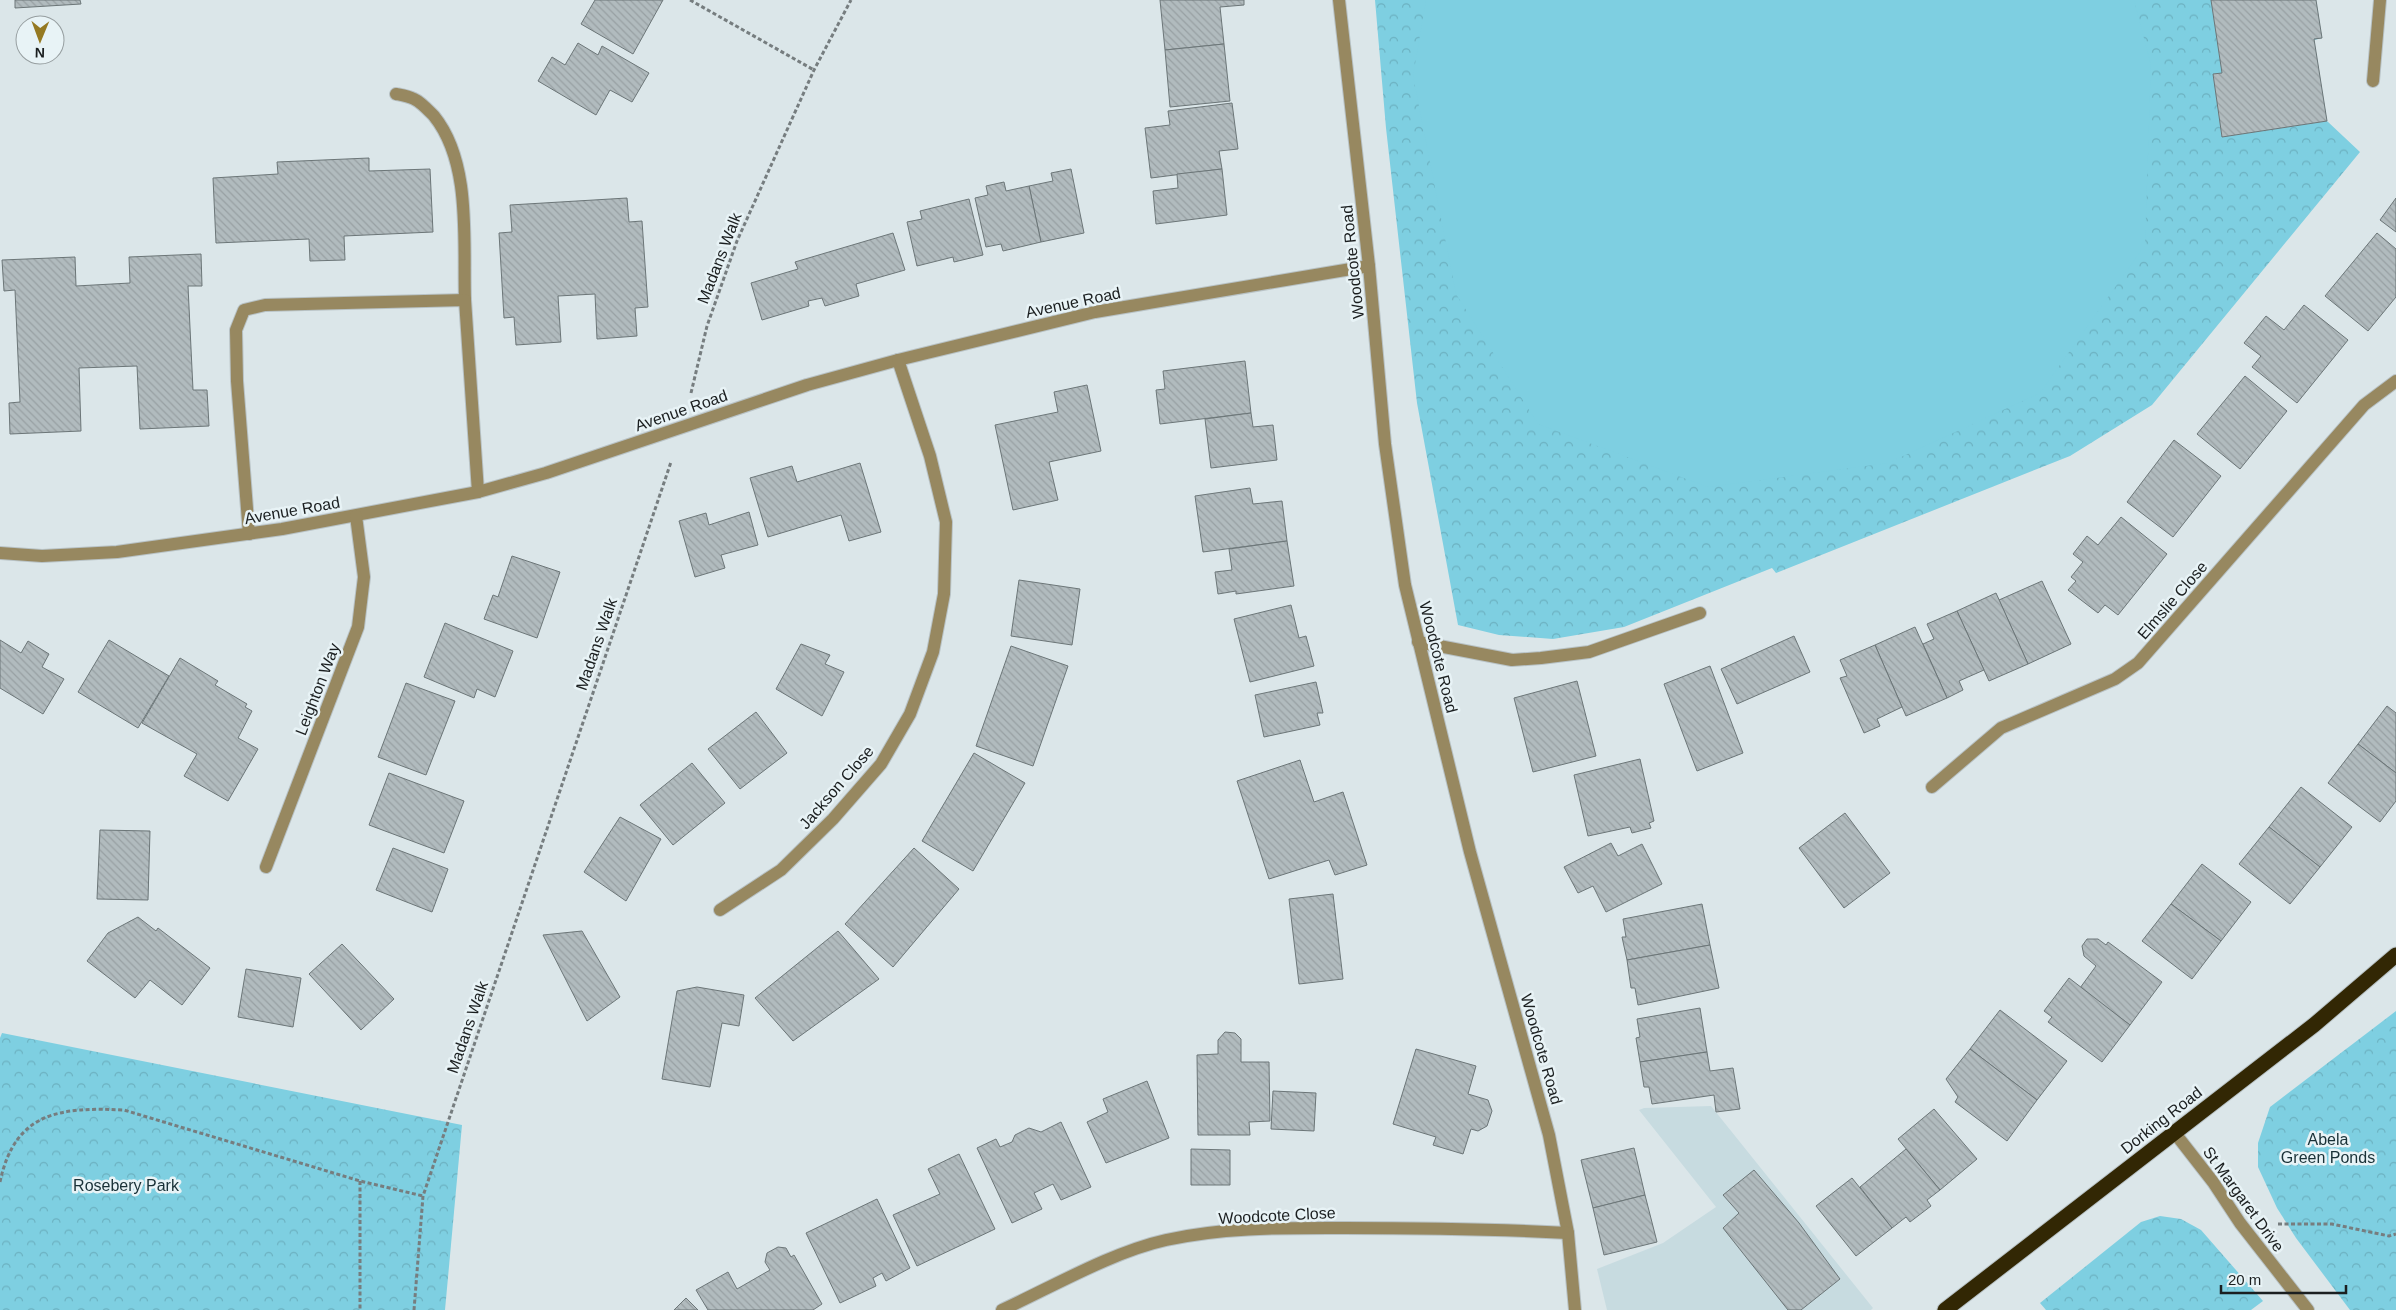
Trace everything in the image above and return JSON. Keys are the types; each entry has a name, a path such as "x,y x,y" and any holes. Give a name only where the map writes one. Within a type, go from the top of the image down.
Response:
{"highway":[{"name":"Dorking Road","path":"1945,1310 2314,1025 2396,956"}],"street":[{"name":"Woodcote Road","path":"1339,0 1369,266 1385,444 1405,585 1470,852 1549,1135 1568,1233 1575,1310"},
{"path":"2374,82 2380,0"},
{"path":"396,94 415,99 428,110 441,126 453,146 461,179 465,300 478,492"},
{"name":"Avenue Road","path":"0,553 42,556 117,552 249,534 356,516 478,492 546,472 807,385 898,360 1095,312 1369,266"},
{"path":"249,534 237,381 236,330 244,310 265,305 465,300"},
{"name":"Jackson Close","path":"720,910 782,870 834,819 881,764 910,714 933,652 944,594 946,522 930,456 898,360"},
{"name":"Elmslie Close","path":"1932,787 2001,728 2115,679 2138,663 2364,405 2396,381"},
{"name":"Leighton Way","path":"266,867 358,627 364,577 356,516"},
{"path":"1418,642 1512,660 1541,658 1589,652 1700,612"},
{"name":"St Margaret Drive","path":"2174,1132 2213,1182 2240,1223 2308,1310"},
{"name":"Woodcote Close","path":"1002,1310 1114,1258 1165,1240 1227,1232 1300,1228 1474,1227 1568,1233"}],"path":[{"path":"690,0 814,70"},
{"name":"Madans Walk","path":"414,1310 423,1196 683,427 707,326 734,250 814,70 850,0"},
{"path":"0,1182 4,1165 19,1136 32,1123 59,1113 91,1108 124,1110 360,1182 423,1196"},
{"path":"360,1182 360,1310"},
{"path":"2240,1223 2332,1224 2389,1236 2396,1234"}],"shaded area":[{"path":"1711,1106 1873,1308 1871,1310 1607,1310 1597,1269 1663,1243 1716,1207 1639,1110 1644,1108"}],"green space":[{"path":"1375,0 2316,0 2322,38 2314,40 2327,121 2360,152 2152,405 2070,456 1776,573 1772,568 1624,627 1553,639 1499,635 1458,625 1417,403 1386,128"},
{"path":"1426,0 2134,0 2151,65 2145,245 2040,393 1888,463 1708,487 1538,424 1456,294 1413,76"},
{"name":"Abela Green Ponds","path":"2396,1011 2396,1310 2350,1310 2296,1238 2277,1208 2258,1167 2258,1143 2270,1107"},
{"name":"Rosebery Park","path":"2,1033 462,1125 445,1310 0,1310 0,1038"},
{"path":"2160,1216 2181,1219 2201,1230 2263,1301 2251,1310 2046,1310 2040,1303 2141,1222"}],"building":[{"path":"15,0 80,0 81,4 15,8"},
{"path":"595,0 663,0 633,54 581,24"},
{"path":"1160,0 1244,0 1244,5 1220,7 1224,44 1165,50"},
{"path":"2211,0 2316,0 2322,38 2314,39 2327,121 2222,137 2213,74 2222,73"},
{"path":"578,43 598,55 602,46 649,73 632,102 610,90 596,115 538,81 552,57 565,65"},
{"path":"1224,44 1230,101 1170,107 1165,50"},
{"path":"1232,103 1238,149 1219,151 1222,169 1151,178 1145,128 1170,125 1168,111"},
{"path":"369,158 369,171 430,169 433,232 344,236 345,260 310,261 309,239 216,243 213,178 278,174 277,162"},
{"path":"1071,169 1084,233 1041,242 1029,186 1053,181 1051,173"},
{"path":"1222,169 1227,215 1156,224 1153,191 1178,188 1177,174"},
{"path":"1004,182 1006,191 1029,186 1041,242 1003,251 1001,244 986,247 975,198 988,195 986,186"},
{"path":"627,198 629,222 642,221 648,307 635,308 637,336 597,339 595,294 558,296 561,342 516,345 514,317 504,318 499,233 512,232 510,205"},
{"path":"2396,198 2396,232 2380,220"},
{"path":"969,199 983,255 954,262 953,257 917,266 907,222 922,219 920,211"},
{"path":"893,233 905,270 856,284 859,296 825,306 822,298 808,301 809,306 762,320 751,283 798,269 795,262"},
{"path":"2377,233 2396,249 2396,297 2368,331 2325,296"},
{"path":"201,254 202,286 188,286 193,390 207,390 209,426 140,429 137,366 79,368 81,431 10,434 9,403 20,402 15,290 4,291 2,260 75,257 76,286 130,283 129,257"},
{"path":"2304,305 2348,340 2297,403 2252,367 2261,356 2244,343 2266,316 2284,330"},
{"path":"1245,361 1251,413 1160,424 1156,390 1165,389 1163,371"},
{"path":"2245,376 2287,411 2240,469 2197,434"},
{"path":"1087,385 1101,451 1049,462 1058,500 1013,510 995,425 1058,412 1054,392"},
{"path":"1251,413 1253,427 1273,425 1277,460 1211,468 1205,419"},
{"path":"2174,440 2221,476 2173,537 2127,502"},
{"path":"860,463 881,532 849,541 841,515 768,537 750,478 792,466 797,482"},
{"path":"1250,488 1253,504 1282,501 1287,541 1203,552 1195,496"},
{"path":"749,512 758,545 721,555 725,568 695,577 679,521 706,513 709,525"},
{"path":"2121,517 2167,554 2118,615 2105,605 2098,613 2068,590 2076,581 2071,577 2083,562 2073,554 2087,536 2098,545"},
{"path":"1287,541 1294,586 1236,594 1236,591 1218,594 1215,572 1232,570 1229,549"},
{"path":"512,556 560,572 537,638 484,619 493,595 498,597"},
{"path":"1019,580 1080,589 1072,645 1011,636"},
{"path":"2042,581 2071,644 2028,664 1999,600"},
{"path":"1996,593 2028,664 1989,681 1957,611"},
{"path":"1291,605 1299,638 1306,636 1314,666 1250,682 1234,619"},
{"path":"1957,611 1984,670 1959,681 1963,690 1947,698 1923,644 1934,639 1927,624"},
{"path":"445,623 513,651 495,697 477,689 474,698 424,677"},
{"path":"1915,627 1947,698 1906,716 1875,645"},
{"path":"1794,636 1810,672 1737,704 1721,669"},
{"path":"0,640 21,653 28,641 49,654 42,667 64,679 43,714 0,688"},
{"path":"109,640 169,676 138,728 78,692"},
{"path":"801,644 830,655 825,664 844,672 822,716 776,689"},
{"path":"1875,645 1902,707 1877,719 1880,726 1864,733 1840,678 1847,676 1840,660"},
{"path":"1011,646 1068,666 1033,766 976,746"},
{"path":"180,658 218,681 215,685 247,704 245,707 252,711 238,738 258,749 228,801 184,776 197,754 142,723"},
{"path":"1710,666 1743,753 1697,771 1664,684"},
{"path":"1577,681 1596,756 1533,772 1514,698"},
{"path":"1316,682 1323,713 1317,713 1320,725 1264,737 1255,695"},
{"path":"406,683 455,701 426,775 378,757"},
{"path":"2387,706 2396,713 2396,773 2358,744"},
{"path":"756,712 787,753 740,789 708,749"},
{"path":"2358,744 2396,773 2396,801 2380,822 2328,783"},
{"path":"974,753 1025,783 973,871 922,841"},
{"path":"1640,759 1654,821 1649,823 1651,828 1632,833 1630,827 1588,836 1574,775"},
{"path":"1300,760 1314,802 1343,792 1367,865 1335,875 1329,860 1269,879 1237,781"},
{"path":"692,763 725,803 673,845 640,805"},
{"path":"389,773 464,801 444,853 369,825"},
{"path":"2301,787 2352,827 2320,867 2269,827"},
{"path":"1845,813 1890,873 1844,908 1799,848"},
{"path":"620,817 661,839 626,901 584,872"},
{"path":"2269,827 2320,867 2290,904 2239,864"},
{"path":"100,830 150,831 148,900 97,899"},
{"path":"1611,843 1618,856 1642,844 1662,884 1606,912 1593,886 1578,893 1564,867"},
{"path":"393,848 448,869 432,912 376,890"},
{"path":"914,848 959,889 893,967 845,924"},
{"path":"2202,864 2251,902 2221,941 2171,904"},
{"path":"1333,894 1343,979 1299,984 1289,899"},
{"path":"1702,904 1710,945 1627,960 1622,937 1626,937 1623,919"},
{"path":"2171,904 2221,941 2192,979 2142,941"},
{"path":"138,917 156,931 158,928 210,968 182,1005 150,980 135,998 87,961 108,933"},
{"path":"582,931 620,997 587,1021 543,935"},
{"path":"838,931 879,979 793,1041 755,998"},
{"path":"2087,939 2098,939 2106,945 2108,942 2162,982 2130,1025 2080,988 2096,966 2084,956 2082,946"},
{"path":"342,944 394,999 361,1030 309,974"},
{"path":"1710,945 1719,988 1638,1005 1635,988 1631,988 1627,960"},
{"path":"246,969 301,978 293,1027 238,1017"},
{"path":"2069,978 2130,1025 2102,1062 2048,1022 2052,1017 2044,1011"},
{"path":"697,987 744,995 739,1026 722,1023 710,1087 662,1079 677,991"},
{"path":"1700,1008 1707,1052 1640,1062 1636,1038 1640,1037 1637,1019"},
{"path":"2000,1010 2067,1061 2037,1100 1970,1049"},
{"path":"1225,1032 1235,1033 1241,1039 1241,1062 1269,1062 1270,1121 1249,1122 1250,1135 1198,1135 1197,1055 1218,1054 1218,1040"},
{"path":"1416,1049 1476,1066 1468,1094 1488,1100 1492,1111 1487,1126 1478,1131 1471,1129 1463,1154 1433,1145 1436,1137 1393,1124"},
{"path":"1970,1049 2037,1100 2007,1141 1955,1102 1958,1097 1946,1079"},
{"path":"1707,1052 1710,1071 1733,1068 1740,1109 1716,1112 1714,1095 1652,1104 1649,1087 1644,1087 1640,1062"},
{"path":"1147,1081 1169,1138 1106,1163 1087,1122 1108,1112 1103,1099"},
{"path":"1273,1091 1316,1093 1314,1131 1271,1129"},
{"path":"1934,1109 1977,1159 1940,1190 1898,1139"},
{"path":"1061,1122 1091,1187 1061,1200 1053,1184 1034,1193 1042,1209 1012,1223 977,1148 996,1139 1000,1147 1012,1142 1015,1135 1029,1128 1041,1132"},
{"path":"1634,1148 1645,1195 1593,1208 1581,1160"},
{"path":"1191,1149 1230,1150 1230,1185 1191,1185"},
{"path":"1906,1149 1940,1190 1927,1200 1931,1206 1910,1222 1906,1217 1892,1228 1860,1187"},
{"path":"959,1154 995,1229 917,1266 893,1215 940,1194 928,1169"},
{"path":"1754,1170 1799,1223 1840,1279 1801,1310 1788,1310 1723,1228 1739,1213 1723,1195"},
{"path":"1852,1178 1892,1228 1856,1256 1816,1206"},
{"path":"1645,1195 1657,1242 1604,1255 1593,1208"},
{"path":"877,1199 910,1268 886,1281 882,1273 873,1278 876,1286 840,1303 806,1233"},
{"path":"778,1247 786,1248 791,1257 794,1255 822,1304 813,1310 708,1310 696,1290 728,1272 737,1289 770,1270 765,1262 767,1253"},
{"path":"686,1298 698,1310 674,1310"}]}
